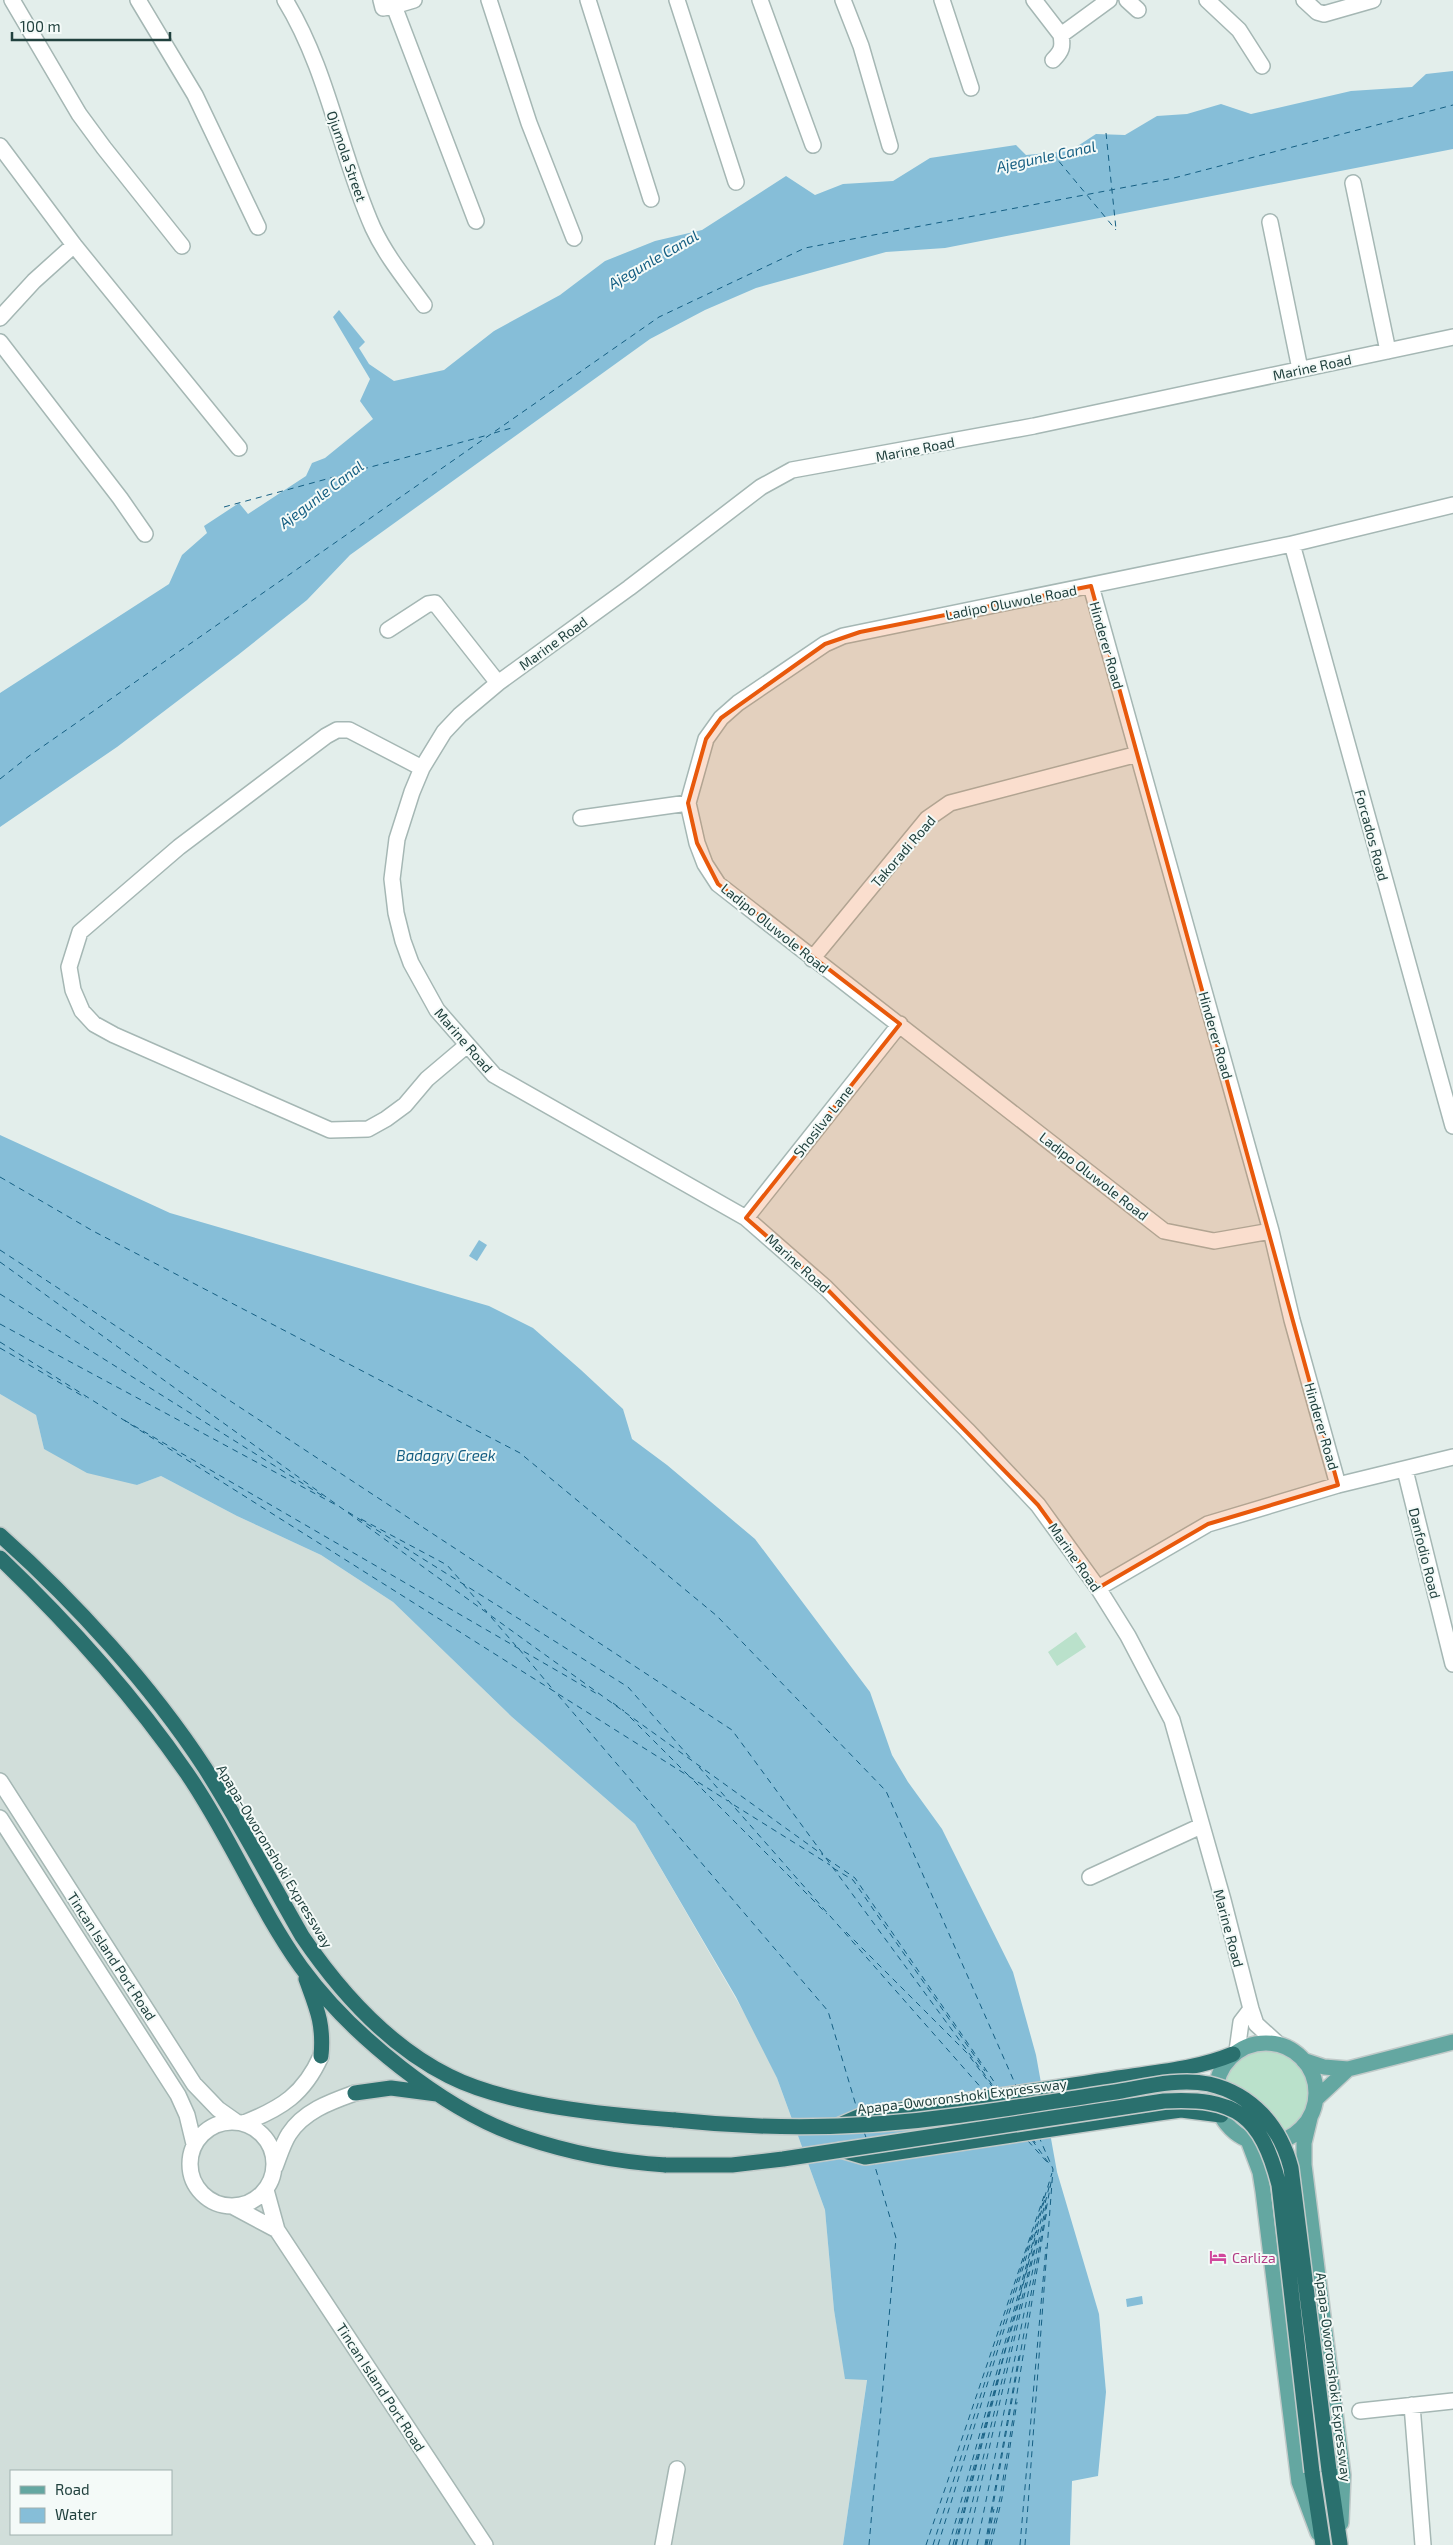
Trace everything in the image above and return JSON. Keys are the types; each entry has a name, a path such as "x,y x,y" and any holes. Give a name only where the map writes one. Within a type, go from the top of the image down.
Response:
{"highway":[{"name":"Apapa-Oworonshoki Expressway","path":"0,1535 109,1645 153,1696 205,1768 302,1936 345,1993 398,2043 449,2076 480,2089 512,2098 633,2117 744,2126 865,2126 953,2116 1184,2082 1221,2087 1250,2102 1266,2116 1275,2129 1292,2168 1340,2545"},
{"path":"0,1558 97,1658 181,1766 301,1966 335,2009 369,2041 404,2069 474,2115 522,2137 597,2158 666,2165 732,2165 1164,2101 1192,2100 1220,2103 1246,2118 1264,2139 1272,2157 1279,2185 1312,2472 1323,2545"},
{"path":"301,1966 319,2014 323,2034 321,2056"},
{"path":"834,2127 863,2115 1078,2085 1201,2064 1235,2053"},
{"path":"355,2093 391,2088 442,2095"},
{"path":"841,2150 865,2157 1181,2110 1220,2115"}],"main road":[{"path":"1304,2060 1324,2066 1348,2069 1453,2042"},
{"path":"1310,2118 1298,2131 1283,2140 1265,2143 1248,2140 1232,2130 1220,2115 1215,2087 1221,2069 1235,2053 1259,2043 1278,2044 1296,2053 1304,2060 1312,2074 1316,2099 1304,2143 1304,2165 1343,2475 1340,2545"},
{"path":"1316,2099 1348,2069"},
{"path":"1248,2140 1260,2172 1264,2191 1299,2482 1323,2545"}],"street":[{"path":"12,0 79,114 182,246"},
{"path":"138,0 195,95 258,227"},
{"name":"Ojumola Street","path":"285,0 312,54 346,158 374,230 386,252 424,305"},
{"path":"414,0 388,3 476,221"},
{"path":"489,0 529,123 574,238"},
{"path":"588,0 651,199"},
{"path":"677,0 736,182"},
{"path":"760,0 812,145"},
{"path":"843,0 861,46 890,146"},
{"path":"942,0 971,88"},
{"path":"1034,0 1061,35 1063,46 1061,53 1053,60"},
{"path":"1061,35 1110,0"},
{"path":"1207,0 1239,30 1262,66"},
{"path":"1304,0 1317,12 1324,14 1373,0"},
{"path":"0,146 74,245 239,448"},
{"path":"1352,183 1388,351"},
{"path":"1270,222 1300,369"},
{"path":"0,318 34,281 74,245"},
{"name":"Marine Road","path":"1278,2044 1256,2024 1250,2009 1223,1900 1172,1720 1128,1636 1098,1588 1038,1504 974,1436 826,1288 746,1218 494,1075 466,1046 437,1010 422,986 411,963 396,913 392,879 397,839 404,814 422,768 444,732 460,715 498,683 629,588 761,487 792,470 1034,426 1453,337"},
{"path":"0,342 120,498 145,534"},
{"name":"Ladipo Oluwole Road","path":"1271,1230 1214,1241 1164,1231 718,884 705,864 697,843 688,803 706,739 721,718 738,703 825,644 843,636 1292,544 1453,505"},
{"name":"Forcados Road","path":"1292,544 1453,1126"},
{"name":"Hinderer Road","path":"1091,586 1271,1230 1292,1320 1338,1485"},
{"path":"388,630 428,604 435,603 498,683"},
{"path":"422,768 349,730 337,730 179,847 80,932 69,967 73,990 82,1011 94,1024 114,1035 330,1130 368,1129 386,1119 405,1105 427,1079 466,1046"},
{"name":"Takoradi Road","path":"812,959 927,819 950,803 1138,754"},
{"path":"581,818 688,803"},
{"name":"Shosilva Lane","path":"746,1218 900,1024"},
{"path":"1098,1588 1208,1524 1338,1485 1453,1457"},
{"name":"Danfodio Road","path":"1405,1470 1453,1664"},
{"name":"Tincan Island Port Road","path":"0,1781 194,2084 218,2109 240,2122"},
{"name":"Tincan Island Port Road","path":"0,1818 178,2095 187,2115 194,2144"},
{"path":"1090,1877 1201,1826"},
{"path":"1235,2053 1241,2022 1250,2009"},
{"path":"321,2056 312,2076 282,2106 240,2122 211,2127 194,2144 190,2165 196,2185 211,2200 232,2206 247,2204 266,2190 288,2134 304,2117 320,2106 355,2093"},
{"path":"240,2122 259,2131 270,2144 275,2168"},
{"name":"Tincan Island Port Road","path":"266,2190 278,2230 485,2545"},
{"name":"Tincan Island Port Road","path":"232,2206 278,2230"},
{"path":"1360,2411 1453,2401"},
{"path":"1412,2405 1423,2545"},
{"path":"663,2545 677,2469"}],"highlighted area":[{"path":"1091,586 1338,1485 1208,1524 1098,1588 1038,1505 826,1288 746,1218 900,1024 718,884 697,843 688,803 706,739 721,718 825,644 860,632"}],"shaded area":[{"path":"0,1394 36,1415 44,1449 137,1485 161,1476 237,1516 321,1555 393,1602 512,1717 635,1824 757,2035 777,2078 825,2210 834,2310 846,2379 867,2379 843,2545 0,2545"}],"green space":[{"path":"1076,1632 1086,1647 1057,1666 1048,1652"},
{"path":"1266,2049 1283,2052 1297,2062 1307,2076 1310,2093 1307,2110 1297,2124 1283,2134 1266,2137 1249,2134 1235,2124 1225,2110 1222,2093 1225,2076 1235,2062 1249,2052"}],"water":[{"name":"Ajegunle Canal","path":"1453,71 1453,149 945,248 886,252 756,288 705,310 650,339 350,555 307,600 238,655 117,747 0,827 0,693 169,584 182,555 207,533 204,526 239,503 248,514 306,476 312,463 325,458 373,419 360,401 370,379 333,317 339,310 365,342 359,348 369,364 394,381 444,370 494,331 560,295 605,261 655,241 702,230 786,176 815,195 843,184 893,181 930,158 1016,145 1026,155 1070,151 1096,134 1125,135 1157,116 1187,114 1221,104 1251,114 1351,91 1412,87 1426,74"},
{"name":"Badagry Creek","path":"0,1135 170,1213 489,1306 533,1328 623,1409 632,1439 667,1465 755,1539 870,1692 892,1755 908,1782 942,1829 1013,1972 1036,2055 1057,2172 1099,2314 1106,2392 1098,2476 1072,2481 1070,2545 843,2545 867,2380 845,2379 834,2310 825,2210 777,2078 736,1997 635,1824 512,1717 393,1602 321,1555 237,1516 161,1476 137,1485 87,1473 44,1449 36,1415 0,1394"},
{"path":"479,1240 487,1245 477,1261 469,1256"},
{"path":"1142,2296 1143,2304 1127,2307 1126,2299"}],"ferry route":[{"path":"0,779 29,756 659,317 805,248 1174,178 1453,105"},
{"path":"1106,133 1116,229"},
{"path":"1052,153 1116,230"},
{"path":"494,433 515,427"},
{"path":"224,507 488,435"},
{"path":"0,1177 93,1231 520,1453 717,1616 886,1791 1017,2088"},
{"path":"0,1250 732,1730 996,2090"},
{"path":"0,1262 823,1855"},
{"path":"0,1294 326,1498"},
{"path":"0,1324 338,1506"},
{"path":"0,1342 728,1801"},
{"path":"0,1348 86,1398"},
{"path":"124,1420 599,1695"},
{"path":"348,1512 628,1687 693,1761"},
{"path":"361,1519 447,1565 461,1581"},
{"path":"463,1584 487,1612"},
{"path":"491,1617 516,1646"},
{"path":"519,1649 555,1692"},
{"path":"558,1695 828,2011 857,2109"},
{"path":"613,1703 624,1711"},
{"path":"630,1717 689,1776"},
{"path":"699,1767 984,2091"},
{"path":"694,1781 827,1914"},
{"path":"734,1805 830,1865"},
{"path":"826,1858 855,1878 999,2089"},
{"path":"833,1868 853,1880 985,2071"},
{"path":"846,1932 967,2053 994,2089"},
{"path":"864,2132 867,2140"},
{"path":"1025,2545 1053,2169 1039,2137"},
{"path":"1032,2138 1038,2147"},
{"path":"1032,2140 1050,2165"},
{"path":"1028,2141 1047,2162"},
{"path":"869,2545 896,2238 874,2163"},
{"path":"938,2545 1052,2173"},
{"path":"986,2545 1052,2177"},
{"path":"962,2545 1050,2183"},
{"path":"926,2545 1044,2196"},
{"path":"949,2545 1045,2198"},
{"path":"977,2545 1046,2205"},
{"path":"1045,2220 1047,2212"},
{"path":"989,2545 1000,2498 1045,2221"},
{"path":"1028,2265 1037,2230"},
{"path":"933,2545 1032,2234"},
{"path":"967,2545 1037,2240"},
{"path":"1020,2545 1046,2247"},
{"path":"953,2545 1028,2264"},
{"path":"1020,2296 1028,2266"},
{"path":"1008,2342 1020,2298"},
{"path":"955,2545 1007,2344"},
{"path":"985,2545 1019,2356"},
{"path":"956,2545 999,2378"},
{"path":"991,2545 1002,2498 1017,2402"},
{"path":"987,2545 994,2509"}],"place":[{"name":"Carliza","path":"1218,2257"}]}
